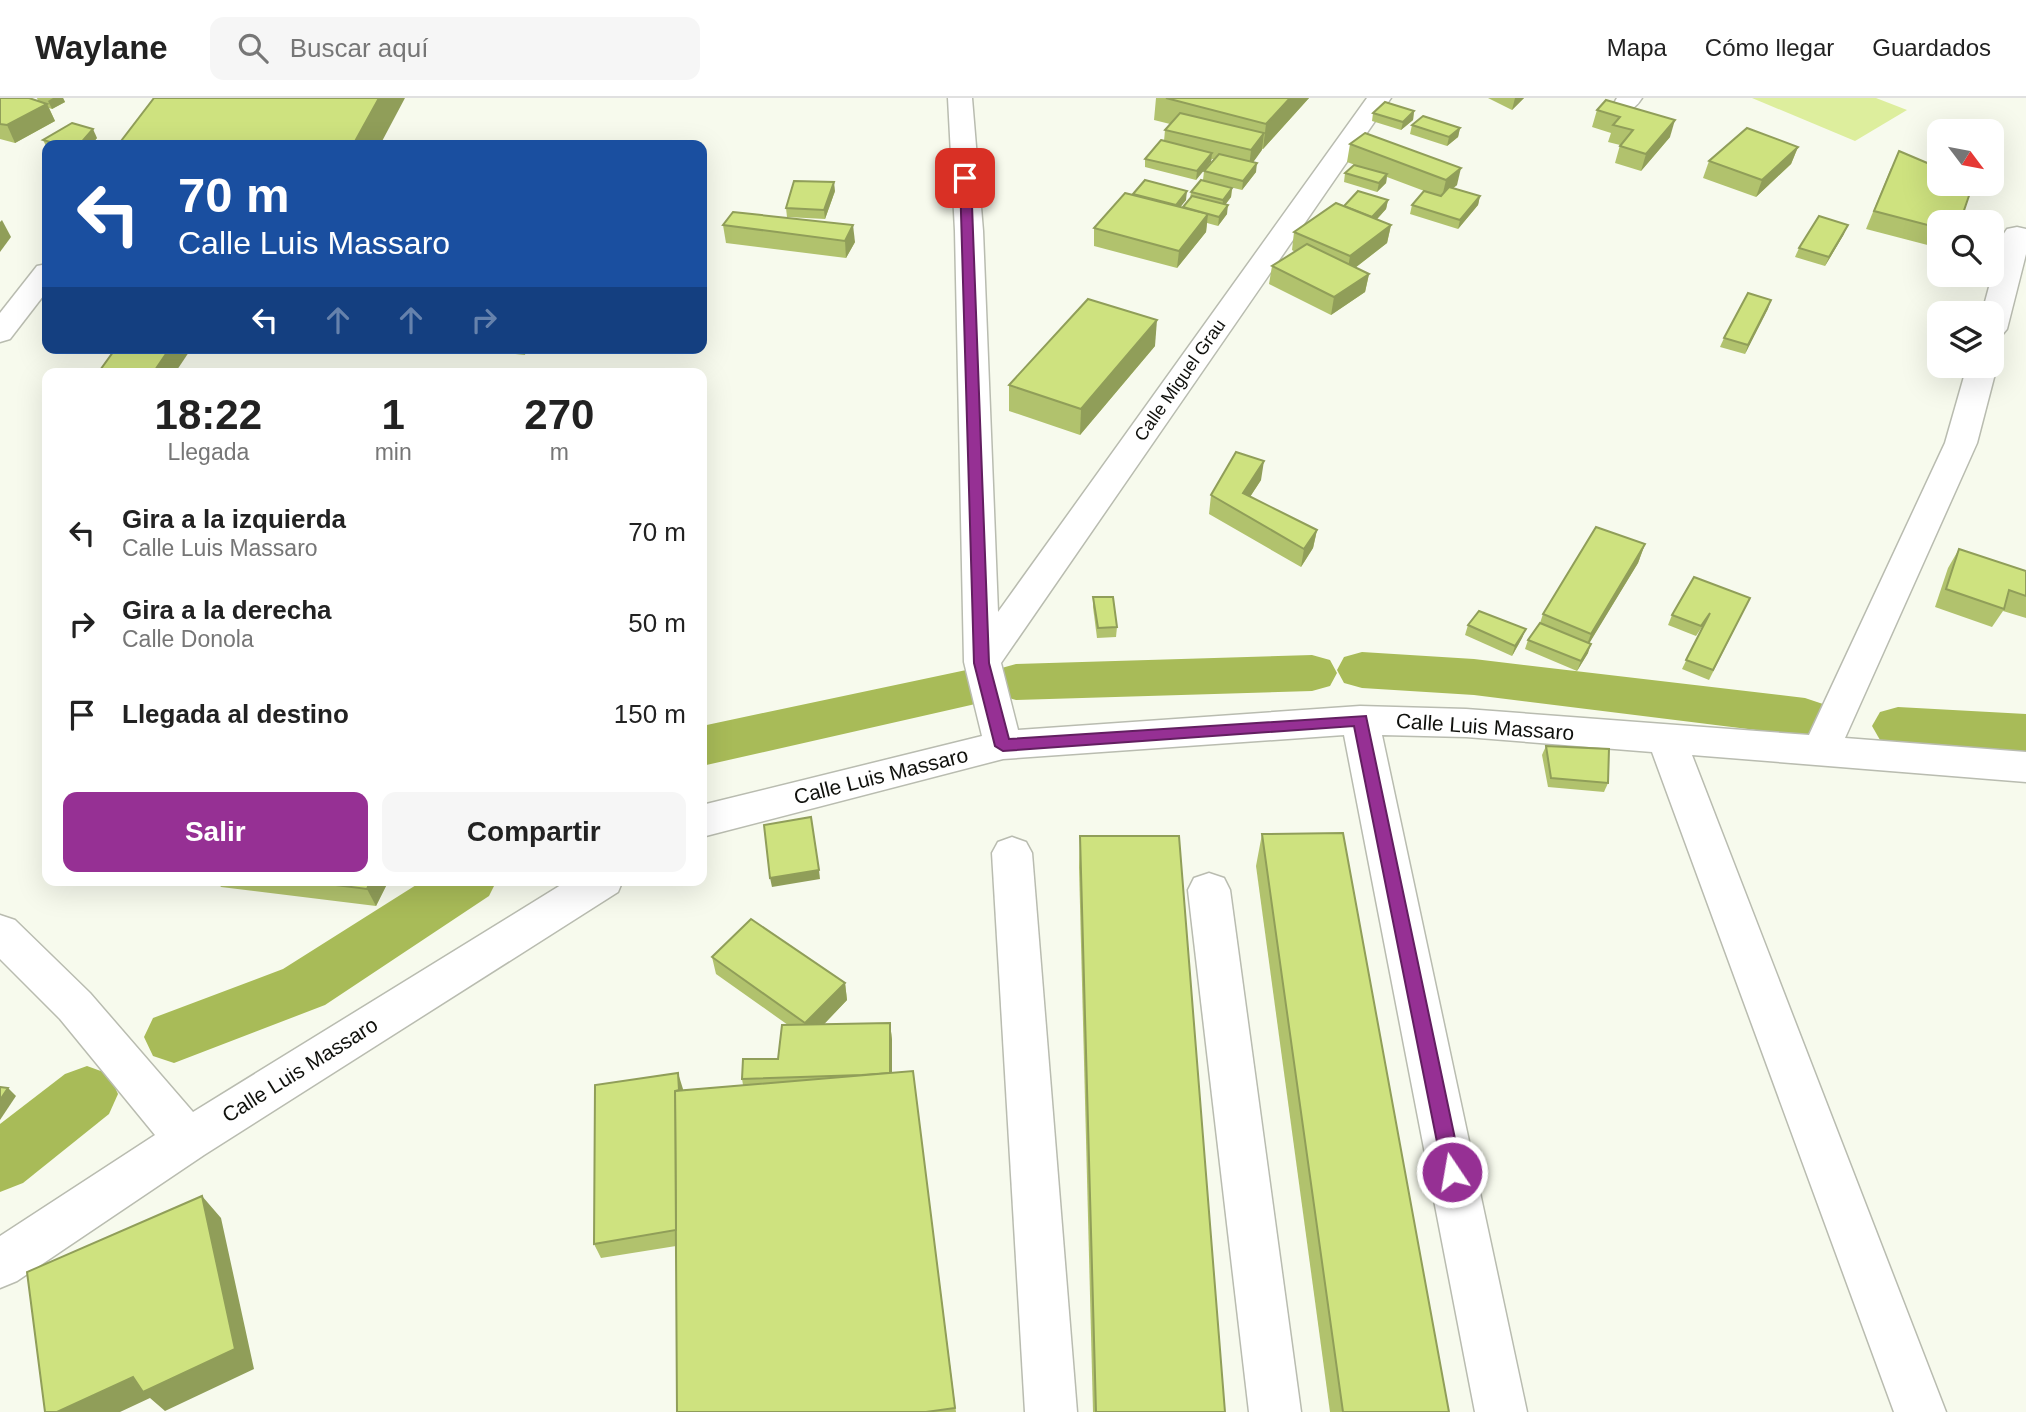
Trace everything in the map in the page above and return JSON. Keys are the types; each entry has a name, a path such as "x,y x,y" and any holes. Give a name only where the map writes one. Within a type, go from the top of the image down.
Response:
{"street":[{"path":"960,98 969,231 982,663 1003,746"},
{"name":"Calle Miguel Grau","path":"982,663 1379,98"},
{"path":"1999,301 2017,235"},
{"path":"0,333 42,278"},
{"path":"1820,752 1961,443 1979,378"},
{"path":"1360,720 1501,1412"},
{"name":"Calle Luis Massaro","path":"707,820 1003,746 1360,720 1466,723 2026,767"},
{"path":"1667,740 1920,1412"},
{"path":"1013,853 1051,1412"},
{"name":"Calle Luis Massaro","path":"0,1264 188,1140 593,886"},
{"path":"1209,890 1275,1412"},
{"path":"7,946 75,1006 188,1140"}],"green space":[{"path":"1752,98 1876,98 1907,110 1855,141"}],"building":[{"path":"0,98 29,98 47,104 7,125 0,124"},
{"path":"154,98 379,98 356,140 122,140"},
{"path":"1166,98 1290,98 1266,124"},
{"path":"1606,100 1675,120 1646,154 1620,146 1633,130 1613,125 1620,117 1597,110"},
{"path":"1385,102 1414,111 1403,122 1373,113"},
{"path":"1180,113 1264,133 1251,150 1165,130"},
{"path":"1423,116 1460,128 1449,137 1412,125"},
{"path":"72,123 93,129 83,140 43,140"},
{"path":"1747,128 1798,147 1762,180 1709,161"},
{"path":"1365,133 1461,168 1446,180 1350,144"},
{"path":"1161,140 1212,153 1197,171 1145,159"},
{"path":"1899,151 1927,163 1927,196 1969,196 1964,210 1927,210 1927,225 1874,211"},
{"path":"1219,154 1257,163 1243,181 1204,171"},
{"path":"1354,165 1387,174 1379,183 1345,173"},
{"path":"1145,180 1187,191 1176,205 1133,194"},
{"path":"1201,180 1232,188 1223,200 1191,192"},
{"path":"794,181 834,182 824,210 786,208"},
{"path":"1449,187 1480,196 1460,220 1412,205 1424,191 1441,196"},
{"path":"1358,191 1388,200 1372,217 1344,206"},
{"path":"1125,193 1208,214 1179,251 1094,228"},
{"path":"1192,196 1228,205 1219,217 1183,207"},
{"path":"1336,203 1391,225 1350,256 1294,232"},
{"path":"733,212 853,225 845,241 723,225"},
{"path":"1819,216 1848,225 1829,257 1799,248"},
{"path":"1307,244 1369,274 1334,297 1272,266"},
{"path":"1748,293 1771,300 1748,345 1724,338"},
{"path":"1088,299 1157,320 1081,409 1009,385"},
{"path":"112,354 166,354 156,368 102,368"},
{"path":"1236,452 1264,461 1243,493 1317,530 1304,549 1211,495"},
{"path":"1596,527 1645,544 1591,634 1543,614"},
{"path":"1959,549 2026,571 2026,596 2009,590 2004,609 1946,589"},
{"path":"1694,577 1750,598 1713,670 1686,660 1710,613 1701,626 1672,615"},
{"path":"1093,597 1113,597 1117,627 1098,628"},
{"path":"1479,611 1526,629 1515,646 1468,625"},
{"path":"1540,623 1591,644 1581,661 1528,640"},
{"path":"1546,746 1609,749 1608,783 1551,778"},
{"path":"811,817 819,870 770,878 764,825"},
{"path":"1343,833 1449,1412 1343,1412 1262,834"},
{"path":"1080,836 1179,836 1225,1412 1096,1412"},
{"path":"343,886 368,886 367,889"},
{"path":"751,919 845,983 805,1023 712,957"},
{"path":"890,1023 890,1073 742,1079 743,1059 778,1059 782,1025"},
{"path":"913,1071 955,1408 926,1412 677,1412 675,1091"},
{"path":"678,1073 679,1090 675,1091 676,1230 594,1244 595,1085"},
{"path":"0,1087 8,1088 0,1100"},
{"path":"202,1196 235,1349 143,1392 133,1377 57,1412 45,1412 27,1272"}],"waterway":[{"path":"1362,670 1474,677 1805,717"},
{"path":"1016,682 1312,673"},
{"path":"707,745 971,687"},
{"path":"1898,726 2026,733"},
{"path":"174,1037 304,987 460,886"},
{"path":"0,1162 87,1094"}],"route":[{"path":"965,178 969,231 982,663 1003,746 1360,720 1452,1172"}]}
